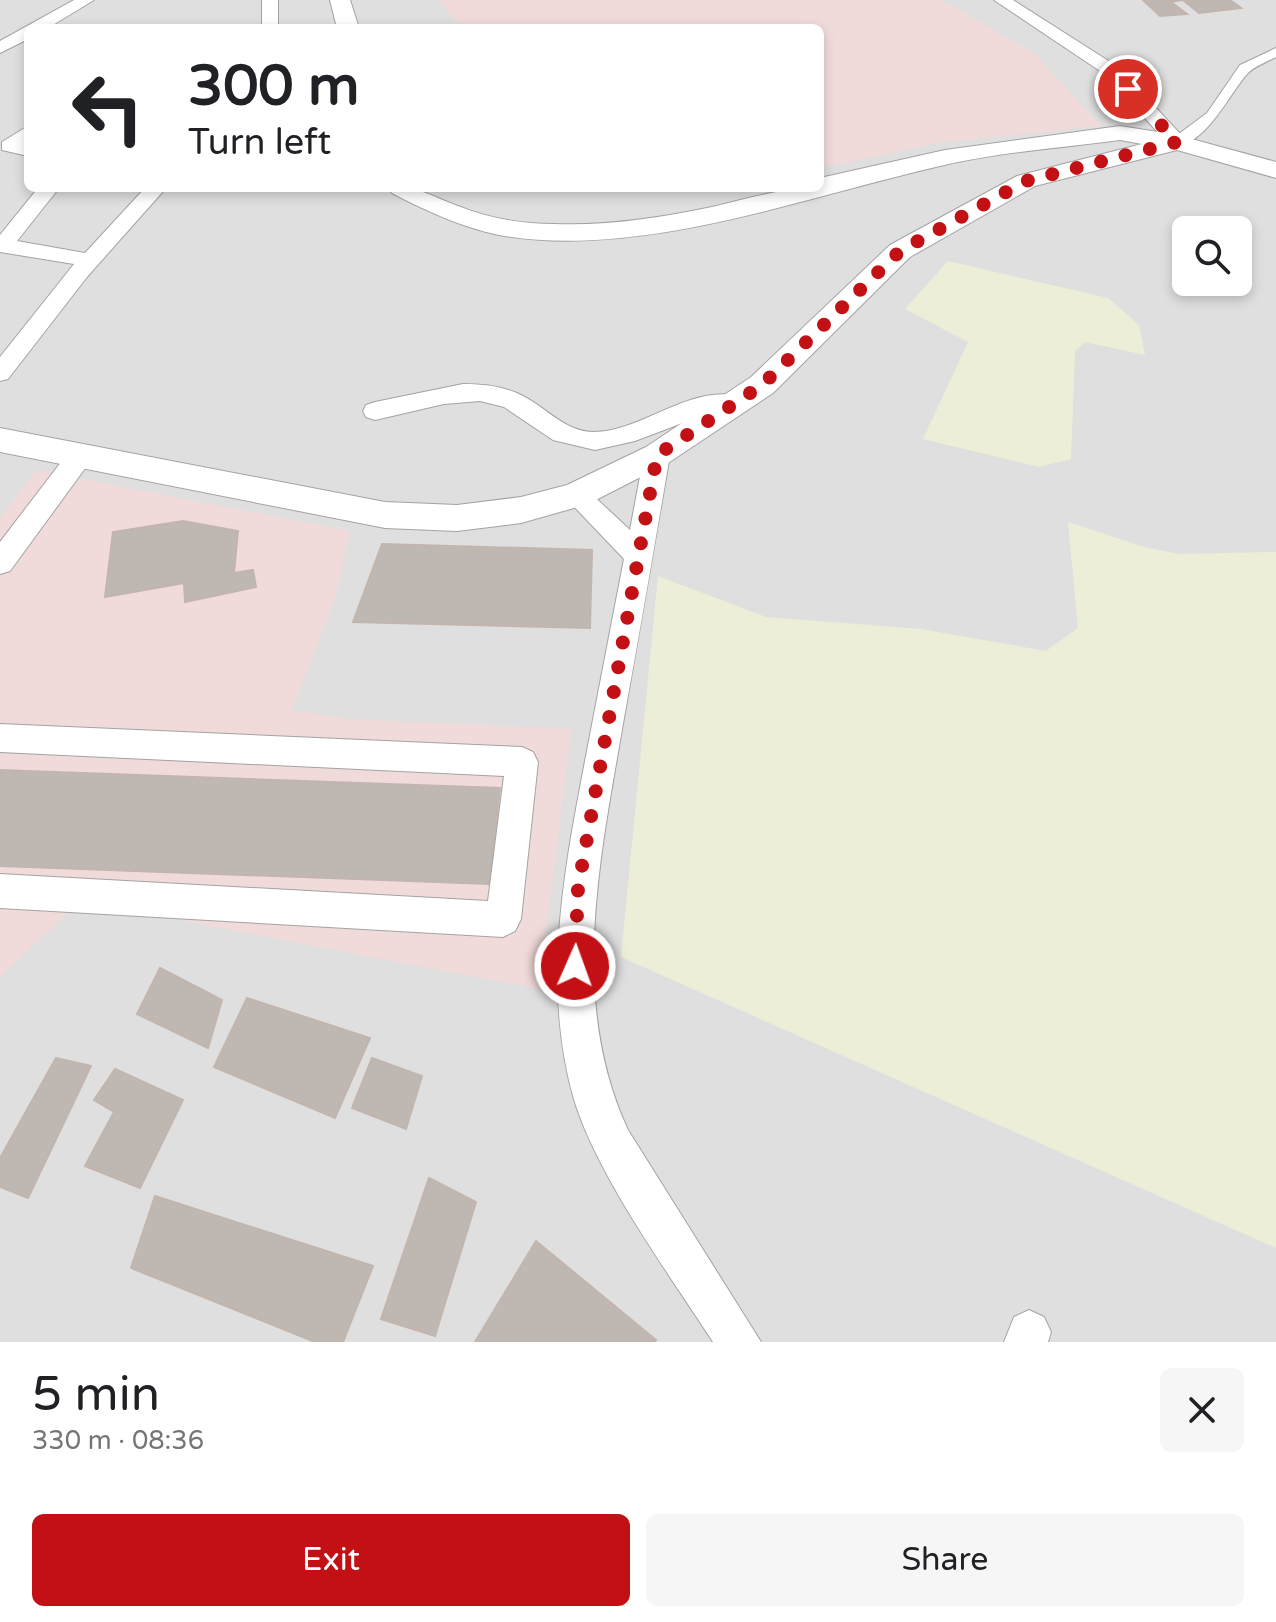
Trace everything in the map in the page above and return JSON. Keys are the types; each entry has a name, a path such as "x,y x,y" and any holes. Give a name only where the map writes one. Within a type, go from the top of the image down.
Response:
{"street":[{"path":"43,24 86,0"},
{"path":"270,0 270,24"},
{"path":"340,0 347,24"},
{"path":"1002,0 1112,71 1177,142"},
{"path":"0,48 24,34"},
{"path":"0,440 385,515 457,518 521,510 576,495 657,455 762,385 900,251 1026,181 1177,142 1212,116 1245,68 1276,52"},
{"path":"824,185 945,157 1120,133 1177,142 1276,170"},
{"path":"24,135 9,146 24,149"},
{"path":"46,192 2,246 47,250 90,261"},
{"path":"0,373 90,261 152,192"},
{"path":"408,192 436,208 547,233 615,233 721,214 799,192"},
{"path":"375,411 461,393 491,394 512,401 558,432 582,441 607,439 707,405 734,403"},
{"path":"657,455 578,888 575,966 583,1055 593,1098 614,1144 668,1236 739,1342"},
{"path":"0,563 80,456"},
{"path":"576,495 638,555"},
{"path":"0,738 522,762 503,919 0,891"}],"shaded area":[{"path":"0,0 1276,0 1276,1342 0,1342"},
{"path":"438,0 941,0 1034,53 1101,126 937,143 824,167 824,24 458,24"},
{"path":"36,470 350,531 335,598 292,710 350,719 571,729 539,989 80,901 0,977 0,518"}],"green space":[{"path":"948,261 1108,298 1139,325 1145,355 1085,342 1075,351 1071,459 1039,467 923,439 968,342 905,309"},
{"path":"1068,522 1144,547 1179,554 1276,552 1276,1248 621,957 658,576 766,617 921,629 1046,651 1078,628"}],"building":[{"path":"1143,0 1182,0 1171,2 1187,14 1160,16"},
{"path":"1183,0 1230,0 1241,8 1199,13"},
{"path":"183,521 238,531 234,573 253,570 256,587 185,602 184,583 105,597 113,532"},
{"path":"382,544 592,550 590,628 353,622"},
{"path":"0,770 500,788 489,884 0,866"},
{"path":"160,968 222,1000 208,1048 137,1014"},
{"path":"247,998 370,1038 335,1118 214,1067"},
{"path":"56,1058 91,1066 28,1198 0,1187 0,1158"},
{"path":"372,1058 422,1076 406,1129 352,1108"},
{"path":"115,1069 183,1100 140,1188 85,1166 114,1112 94,1100"},
{"path":"429,1178 476,1202 435,1336 381,1319"},
{"path":"155,1196 373,1266 343,1342 315,1342 131,1268"},
{"path":"536,1241 656,1340 655,1342 475,1342"}],"route":[{"path":"575,966 578,888 657,455 762,385 900,251 1026,181 1177,142 1128,89"}]}
